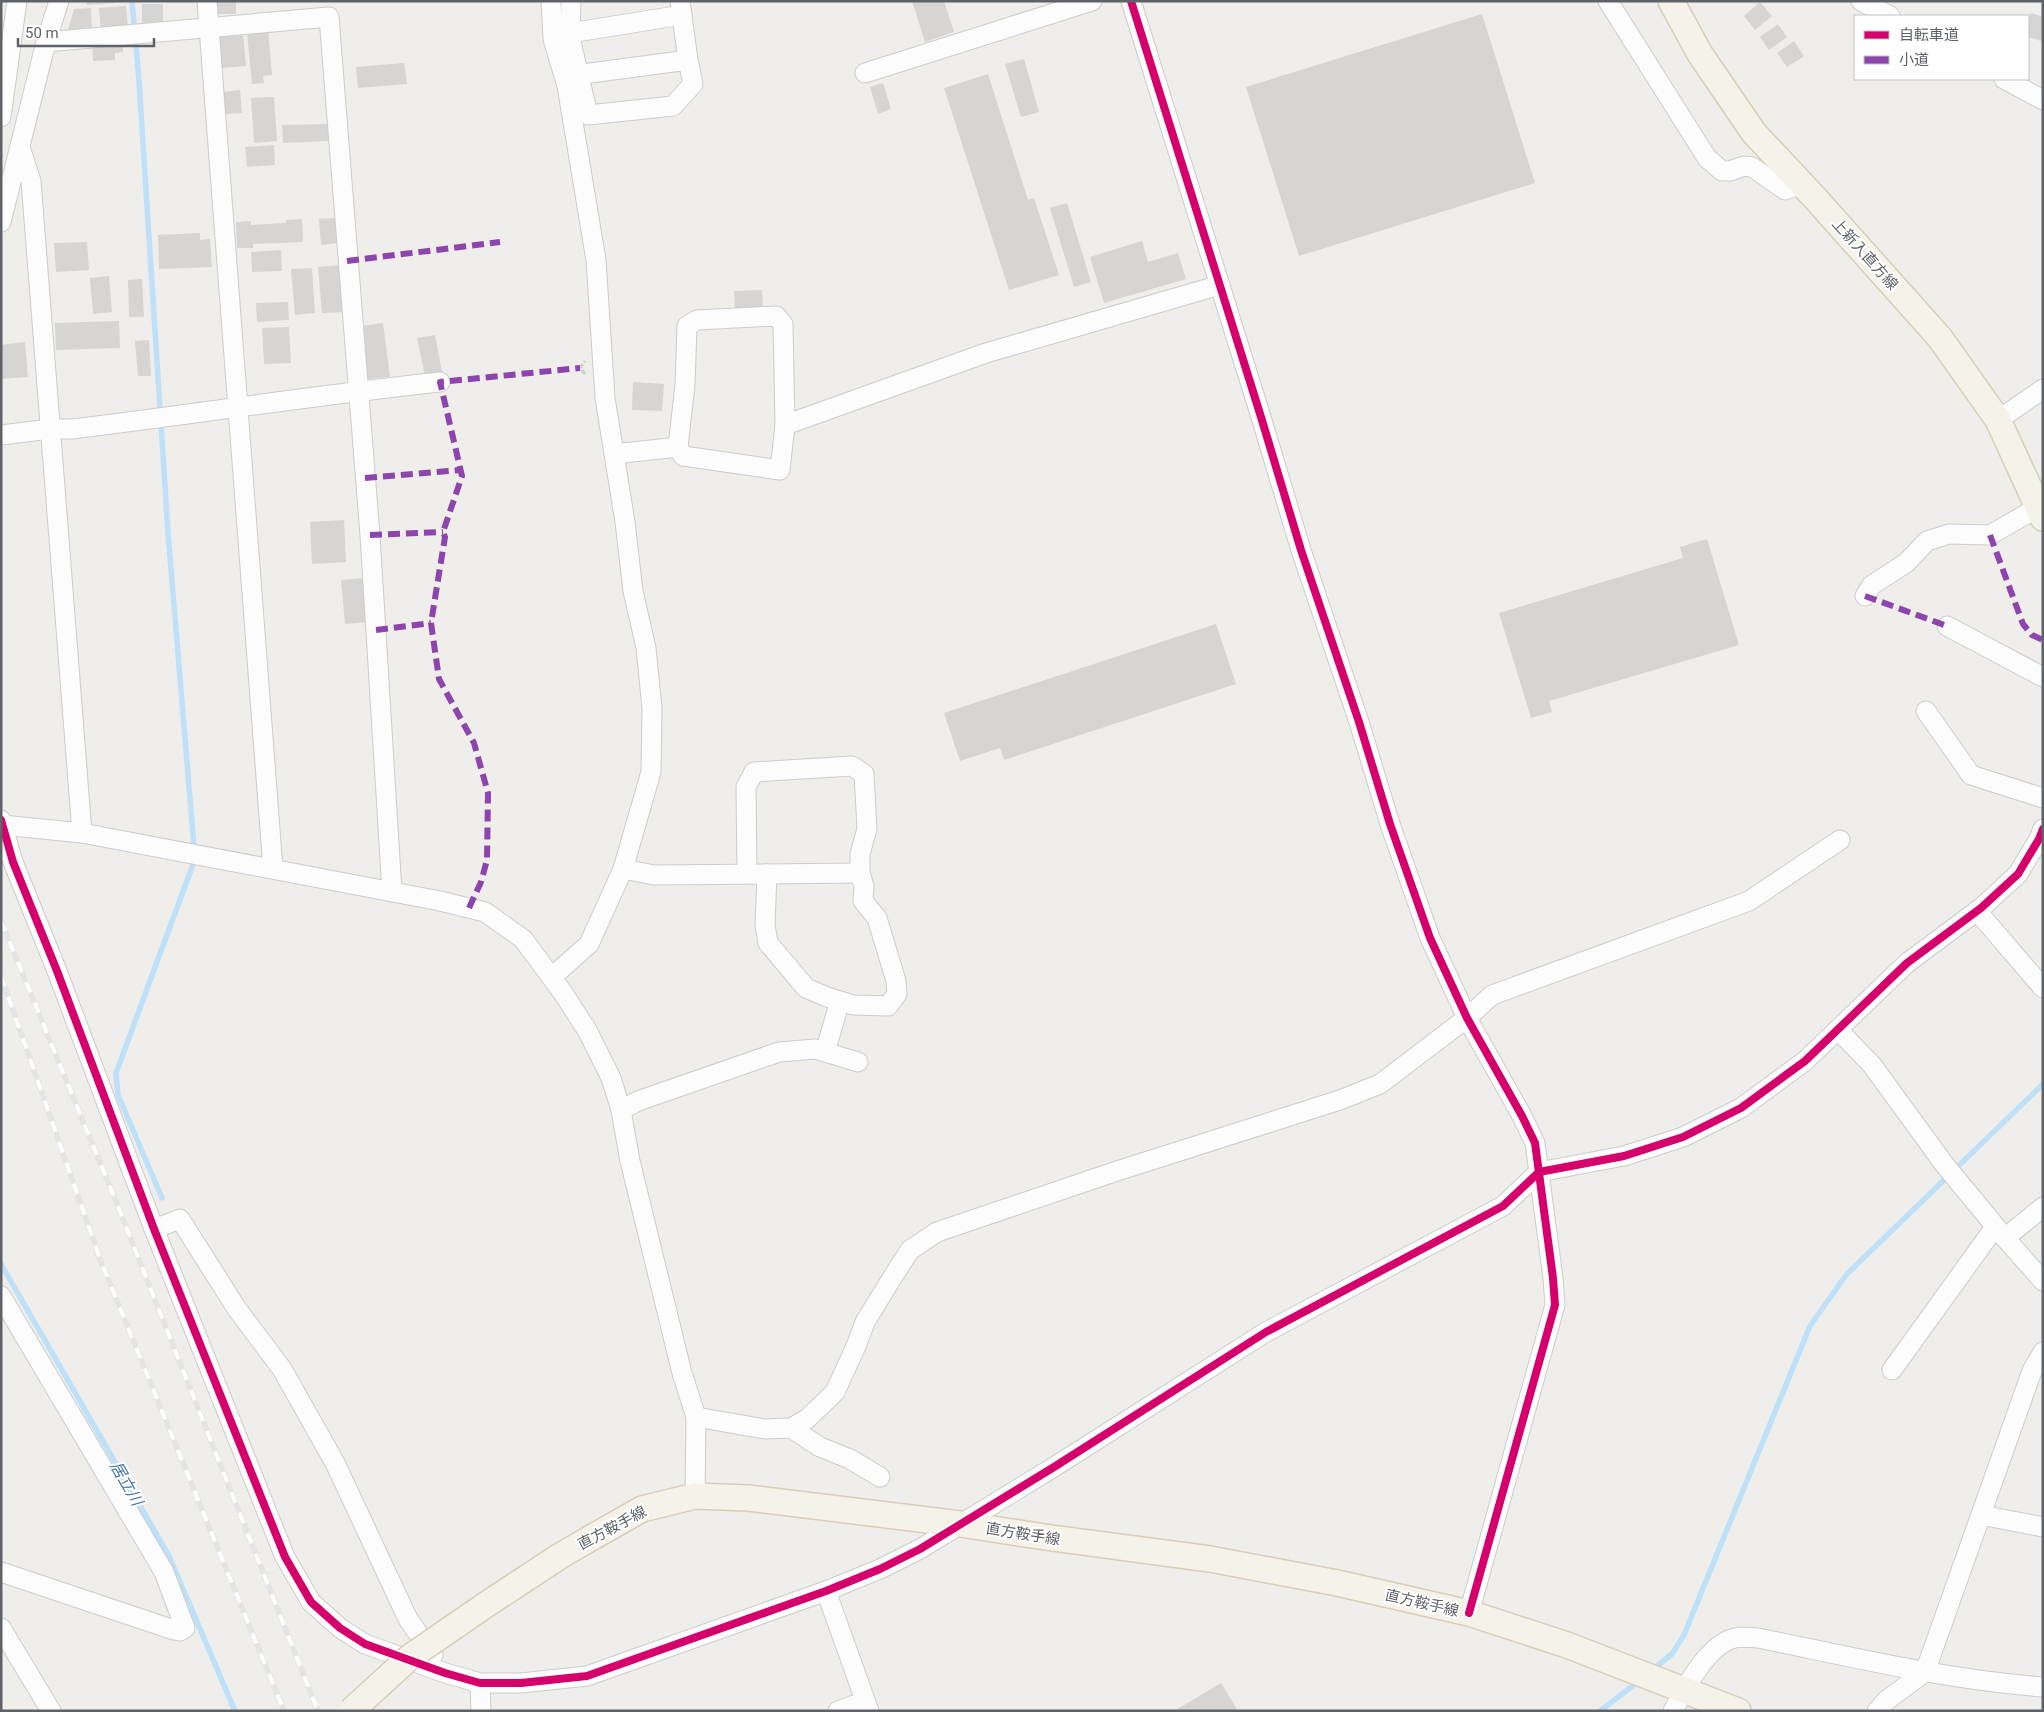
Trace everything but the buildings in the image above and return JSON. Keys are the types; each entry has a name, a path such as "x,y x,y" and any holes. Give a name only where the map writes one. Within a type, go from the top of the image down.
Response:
{"main road":[{"name":"上新入直方線","path":"1671,1 1700,54 1754,133 1940,338 1998,420 2040,513"},
{"name":"直方鞍手線","path":"352,1711 410,1657 560,1556 642,1509 695,1496 748,1498 960,1524 1210,1559 1337,1584 1469,1613 1567,1645 1679,1700 1738,1711"}],"street":[{"path":"1,117 17,1"},
{"path":"1,222 46,42 59,1"},
{"path":"207,1 273,870"},
{"path":"551,1 553,39 572,76 588,115 673,106 694,84 688,60 681,8 570,32"},
{"path":"552,977 589,944 623,869 651,772 652,708 646,648 633,591 625,522 605,398 596,260 576,133 570,32 571,1"},
{"path":"865,73 1092,1"},
{"path":"1131,1 1301,550 1359,722 1390,824 1430,938 1467,1018 1535,1143 1555,1305 1469,1613"},
{"path":"1608,1 1708,158 1722,171 1730,171 1744,166 1752,168 1786,190 1802,184"},
{"path":"46,42 329,17 357,390 370,535 392,892"},
{"path":"572,76 688,60"},
{"path":"2006,80 2043,100"},
{"path":"20,147 31,181 82,833"},
{"path":"785,425 986,353 1220,285"},
{"path":"776,316 783,324 785,425 780,470 683,456 678,447 685,385 687,326 697,320 776,316"},
{"path":"1,435 50,429 72,429 238,408 357,390 440,382"},
{"path":"1998,420 2043,389"},
{"path":"614,454 678,447"},
{"path":"1865,596 1872,585 1906,563 1927,541 1949,534 1990,535 2040,513"},
{"path":"1947,626 2043,677"},
{"path":"1926,711 1971,775 2043,798"},
{"path":"748,873 746,787 754,772 852,766 864,774 867,829 860,854 860,872 864,886 863,901 877,918 896,981 897,994 888,1006 853,1005 806,988 768,942 766,924 767,874"},
{"path":"695,1496 696,1417 677,1354 630,1161 621,1110 611,1078 586,1030 552,977 523,938 485,912 440,901 82,833 2,822 13,862 57,971 154,1229 285,1557 311,1602 340,1628 365,1644 445,1673 480,1683 521,1682 587,1676 826,1591 880,1569 920,1549 1054,1467 1266,1332 1503,1206 1539,1172 1624,1156 1683,1137 1741,1108 1805,1060 1907,963 1977,911 2018,874 2042,831"},
{"path":"696,1417 764,1429 791,1428 806,1419 835,1392 858,1344 865,1322 910,1250 937,1232 1117,1171 1340,1100 1380,1084 1467,1018 1492,995 1749,901 1840,840"},
{"path":"623,869 654,875 860,872"},
{"path":"1977,911 2043,988"},
{"path":"825,1052 840,1001"},
{"path":"1838,1030 1872,1065 1944,1164 2043,1281"},
{"path":"621,1110 638,1101 779,1052 814,1049 858,1062"},
{"path":"1892,1370 2000,1232 2043,1207"},
{"path":"154,1229 180,1218 236,1309 282,1369 336,1463 408,1619 445,1673"},
{"path":"1,1296 164,1572 184,1628 180,1631 174,1630 1,1572"},
{"path":"1877,1711 1887,1700 1925,1672 2032,1371 2043,1352"},
{"path":"791,1428 820,1447 850,1458 880,1478"},
{"path":"1981,1515 2043,1526"},
{"path":"826,1591 867,1706 838,1711"},
{"path":"1,1628 51,1711"},
{"path":"1679,1700 1714,1648 1734,1638 1758,1638 1925,1672 2009,1685 2043,1687"},
{"path":"480,1683 481,1711"}],"waterway":[{"path":"132,1 139,81 168,533 195,859 116,1073 118,1095 162,1198"},
{"path":"1652,1670 1672,1654 1684,1635 1810,1326 1846,1275 2043,1084"},
{"name":"居立川","path":"1,1264 169,1556 235,1711"},
{"path":"1600,1711 1639,1681"}],"railway":[{"path":"1,921 117,1204 318,1711"},
{"path":"1,976 100,1259 284,1711"}],"marked path":[{"path":"347,261 500,242"},
{"path":"469,908 481,882 487,860 488,793 474,743 439,679 431,623 445,537 443,532 462,476 440,382 580,368"},
{"path":"365,478 461,470"},
{"path":"370,535 443,532"},
{"path":"1990,535 2023,624 2032,635 2043,640"},
{"path":"1865,596 1947,626"},
{"path":"376,630 431,623"}],"cycle path":[{"path":"1131,1 1301,550 1359,722 1390,824 1430,938 1467,1018 1535,1143 1555,1305 1469,1613"},
{"path":"1,820 13,862 57,971 154,1229 285,1557 311,1602 340,1628 365,1644 445,1673 480,1683 521,1683 587,1676 826,1591 880,1569 920,1549 1054,1467 1266,1332 1503,1206 1539,1172 1624,1156 1683,1137 1741,1108 1805,1061 1907,963 1981,908 2018,874 2043,829"}]}
